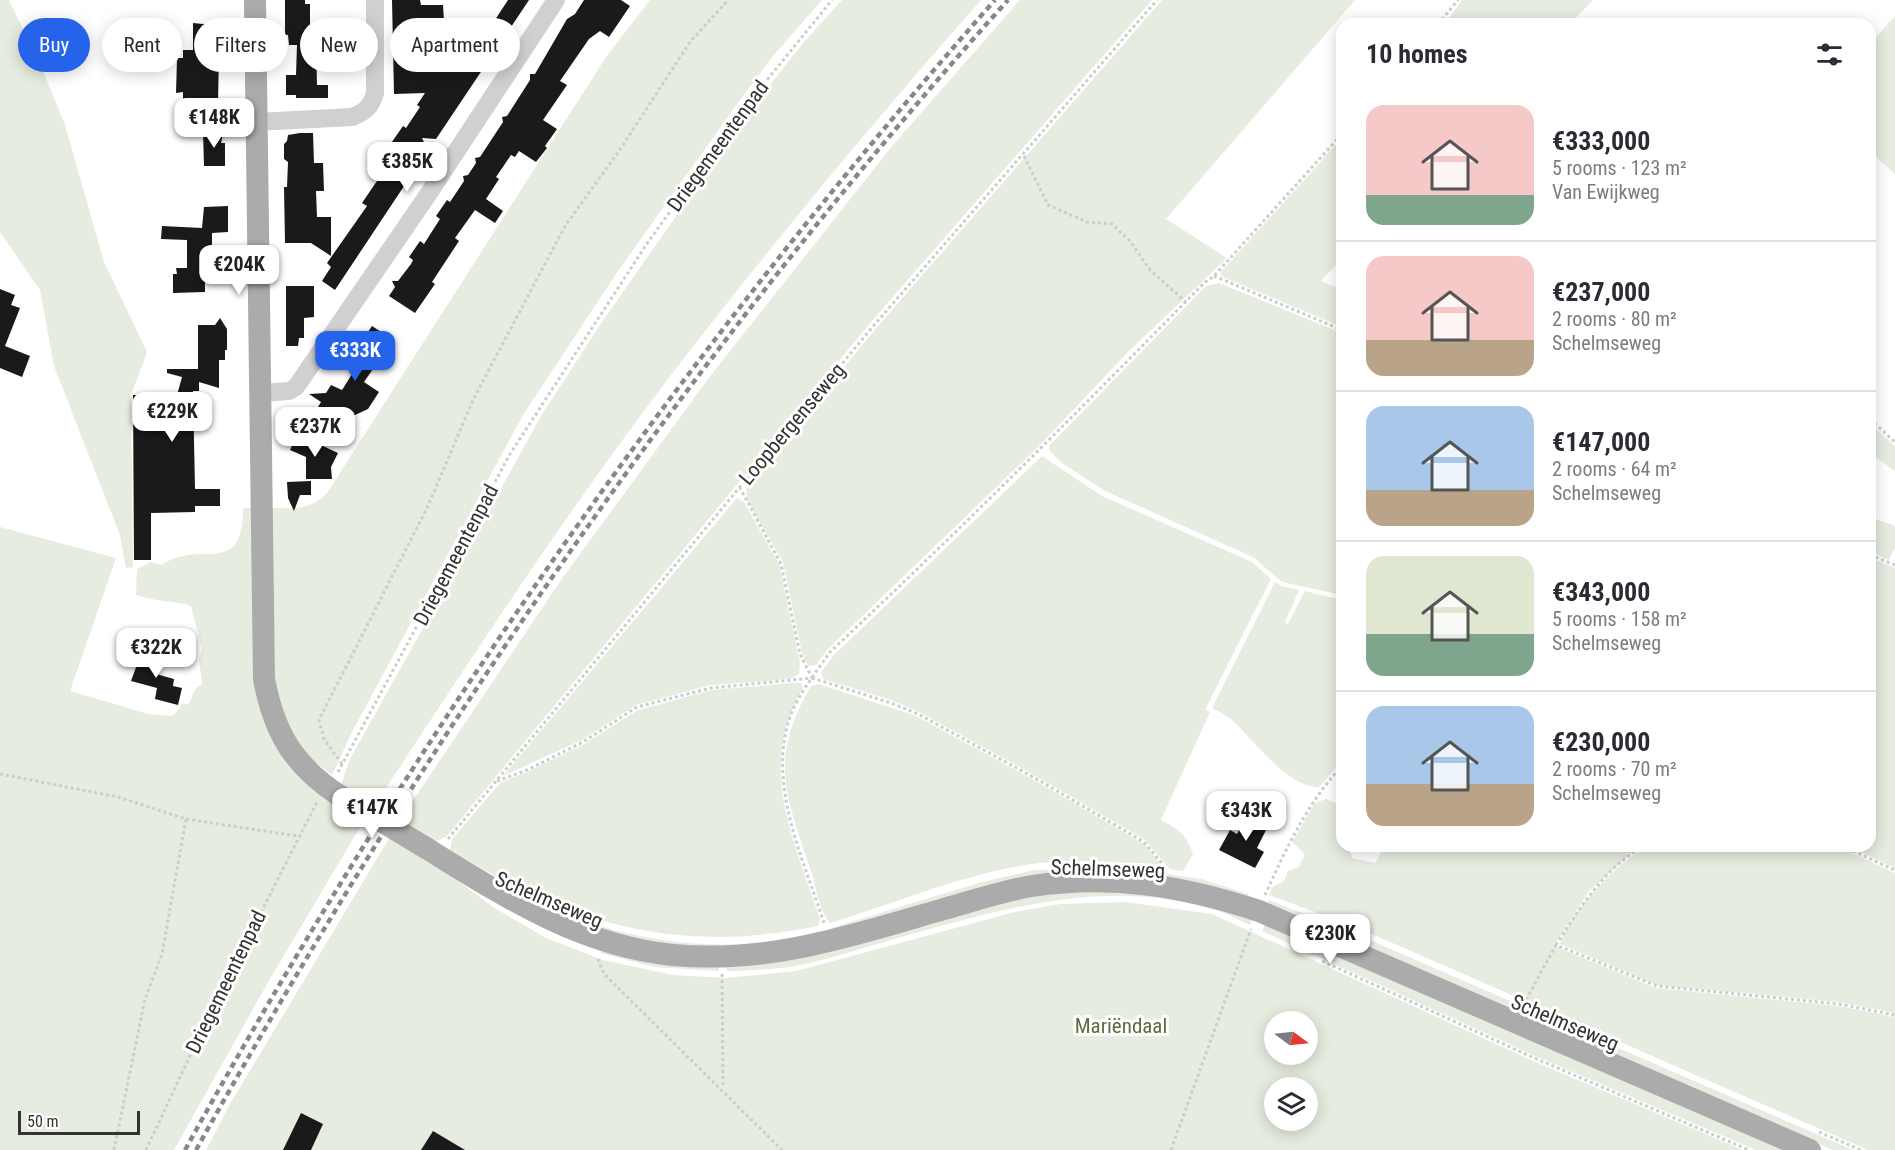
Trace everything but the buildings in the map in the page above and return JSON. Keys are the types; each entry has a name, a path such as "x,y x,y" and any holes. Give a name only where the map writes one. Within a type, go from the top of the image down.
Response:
{"main road":[{"name":"Schelmseweg","path":"255,0 264,679 269,708 280,734 305,770 333,791 535,913 587,935 722,970 1030,886 1124,881 1176,887 1258,912 1813,1140"}],"street":[{"path":"257,122 352,117 363,113 371,105 375,93 375,0"},
{"path":"261,393 294,388 427,196 556,0"}],"path":[{"path":"342,764 324,739 319,720 428,506 473,400 565,226 619,151 690,42 728,0"},
{"name":"Driegemeentenpad","path":"146,1150 297,836 333,791 342,764 510,454 648,242 754,96 832,0"},
{"name":"Loopbergenseweg","path":"431,851 495,782 875,324 1024,156 1157,0"},
{"path":"1444,18 1458,0"},
{"path":"830,942 783,787 785,735 792,712 812,678 830,652 1041,450 1214,276 1336,141"},
{"path":"1024,156 1048,205 1087,222 1112,224 1130,241 1150,270 1186,302"},
{"path":"1214,276 1336,327"},
{"path":"261,449 292,407 294,388"},
{"path":"1876,425 1895,442"},
{"path":"740,488 781,564 800,654 812,678"},
{"path":"1876,558 1894,565 1895,559"},
{"path":"495,782 527,770 583,742 637,707 711,688 812,678"},
{"name":"Schelmseweg","path":"812,678 918,714 1025,772 1144,842 1158,855 1167,870 1157,869"},
{"path":"1171,1150 1258,912 1290,841 1313,801 1336,773"},
{"path":"0,774 118,797 186,819 297,836"},
{"path":"114,1150 145,999 162,954 186,819"},
{"path":"1523,1005 1556,945 1590,892 1635,852"},
{"path":"1855,852 1895,870"},
{"path":"1556,945 1656,987 1839,1004 1895,1015"},
{"name":"Schelmseweg","path":"607,958 598,956 599,966 604,974 723,1089"},
{"name":"Schelmseweg","path":"1314,957 1532,1057 1749,1150"},
{"path":"722,970 723,1089 782,1150"},
{"name":"Schelmseweg","path":"1514,1000 1533,1009"},
{"path":"1813,1140 1861,1150"}],"green space":[{"path":"0,0 9,0 18,18 18,72 43,72 65,125 104,262 147,352 131,395 133,567 126,568 120,535 54,366 40,290 0,232"},
{"path":"650,0 822,0 773,56 737,104 618,271 523,415 352,732 332,775 317,763 310,764 276,705 269,508 300,508 313,503 327,493 606,57"},
{"path":"842,0 981,0 824,183 748,276 634,424 558,531 375,805 341,785 350,759 543,413 600,325 751,109 804,42"},
{"path":"1020,0 1152,0 871,322 447,836 435,842 400,820 561,580 711,375 893,145"},
{"path":"1162,0 1355,0 1339,18 1336,18 1336,22 1166,219 1227,258 1129,351 1039,446 827,650 816,665 808,666 802,653 783,562 747,500 746,486 878,326"},
{"path":"1462,0 1593,0 1576,18 1449,18"},
{"path":"1895,16 1895,174 1876,157 1876,37"},
{"path":"1336,145 1336,265 1321,281 1336,287 1336,324 1223,277 1220,273"},
{"path":"1219,283 1336,331 1336,594 1282,582 1253,557 1105,491 1062,463 1049,450 1049,446 1206,286"},
{"path":"1876,429 1895,446 1895,471 1876,458"},
{"path":"1042,456 1102,496 1252,562 1271,579 1205,710 1210,712 1161,820 1181,833 1191,847 1193,854 1183,871 1170,869 1145,840 1036,776 919,712 891,700 823,679 821,672 834,655"},
{"path":"737,498 744,502 779,564 800,663 799,674 792,678 769,681 711,685 636,705 582,740 503,776"},
{"path":"243,508 255,508 263,712 365,819 271,977 174,1150 0,1150 0,527 116,558 70,691 148,714 173,716 183,703 188,705 196,688 202,684 199,659 202,649 191,606 136,595 137,569 151,562 162,565 176,558 227,551 236,543 241,530"},
{"path":"1876,519 1895,526 1895,548 1889,560 1876,554"},
{"path":"1876,560 1895,568 1895,868 1860,852 1876,852"},
{"path":"1275,582 1281,586 1299,590 1285,622 1288,624 1305,591 1336,599 1336,768 1319,787 1296,780 1272,761 1230,718 1212,708"},
{"path":"801,683 803,688 789,718 782,747 781,775 784,804 820,919 818,926 766,934 718,937 672,934 627,927 583,915 539,898 450,850 452,839 501,782 584,744 638,710 712,690"},
{"path":"819,684 916,716 1034,780 1144,844 1164,868 1098,861 1032,864 955,882 830,923 820,905 794,821 786,778 789,735 811,686"},
{"path":"1326,799 1336,803 1336,852 1350,852 1352,858 1375,863 1381,852 1633,852 1589,891 1554,946 1656,988 1839,1006 1895,1017 1895,1150 1868,1150 1358,928 1269,895 1272,887 1284,881 1288,871 1299,867 1305,854 1292,842 1315,803"},
{"name":"Mariëndaal","path":"391,835 427,858 493,907 546,938 603,960 673,975 726,978 796,971 1015,912 1061,904 1125,902 1212,914 1531,1060 1743,1150 206,1150 230,1104"},
{"path":"1639,852 1850,852 1895,873 1895,1013 1839,1002 1657,985 1560,944 1565,931 1584,903 1609,876"},
{"path":"1124,868 1201,879 1248,894 1250,897 1124,872 833,932 831,928 982,882 1034,870"},
{"path":"1084,890 1127,892 1169,898 1210,907 1252,920 1250,925 1217,910 1172,900 1131,896 1091,897 1050,901 970,918 831,958 795,966 727,971 726,966 822,954 988,906 1035,896"},
{"path":"1269,900 1356,934 1853,1150 1833,1150 1266,904"},
{"path":"568,916 629,934 693,943 725,945 757,943 789,939 820,931 820,936 741,947 696,947 640,940 603,930"},
{"path":"1265,925 1790,1150 1756,1150 1533,1055 1262,931"},
{"path":"601,949 719,966 719,971 654,967 601,953"}],"railway":[{"path":"185,1150 273,996 364,846 459,698 558,553 661,411 768,271 879,134 995,0"},
{"path":"196,1150 375,846 470,698 570,552 673,409 780,270 892,133 1008,0"}]}
